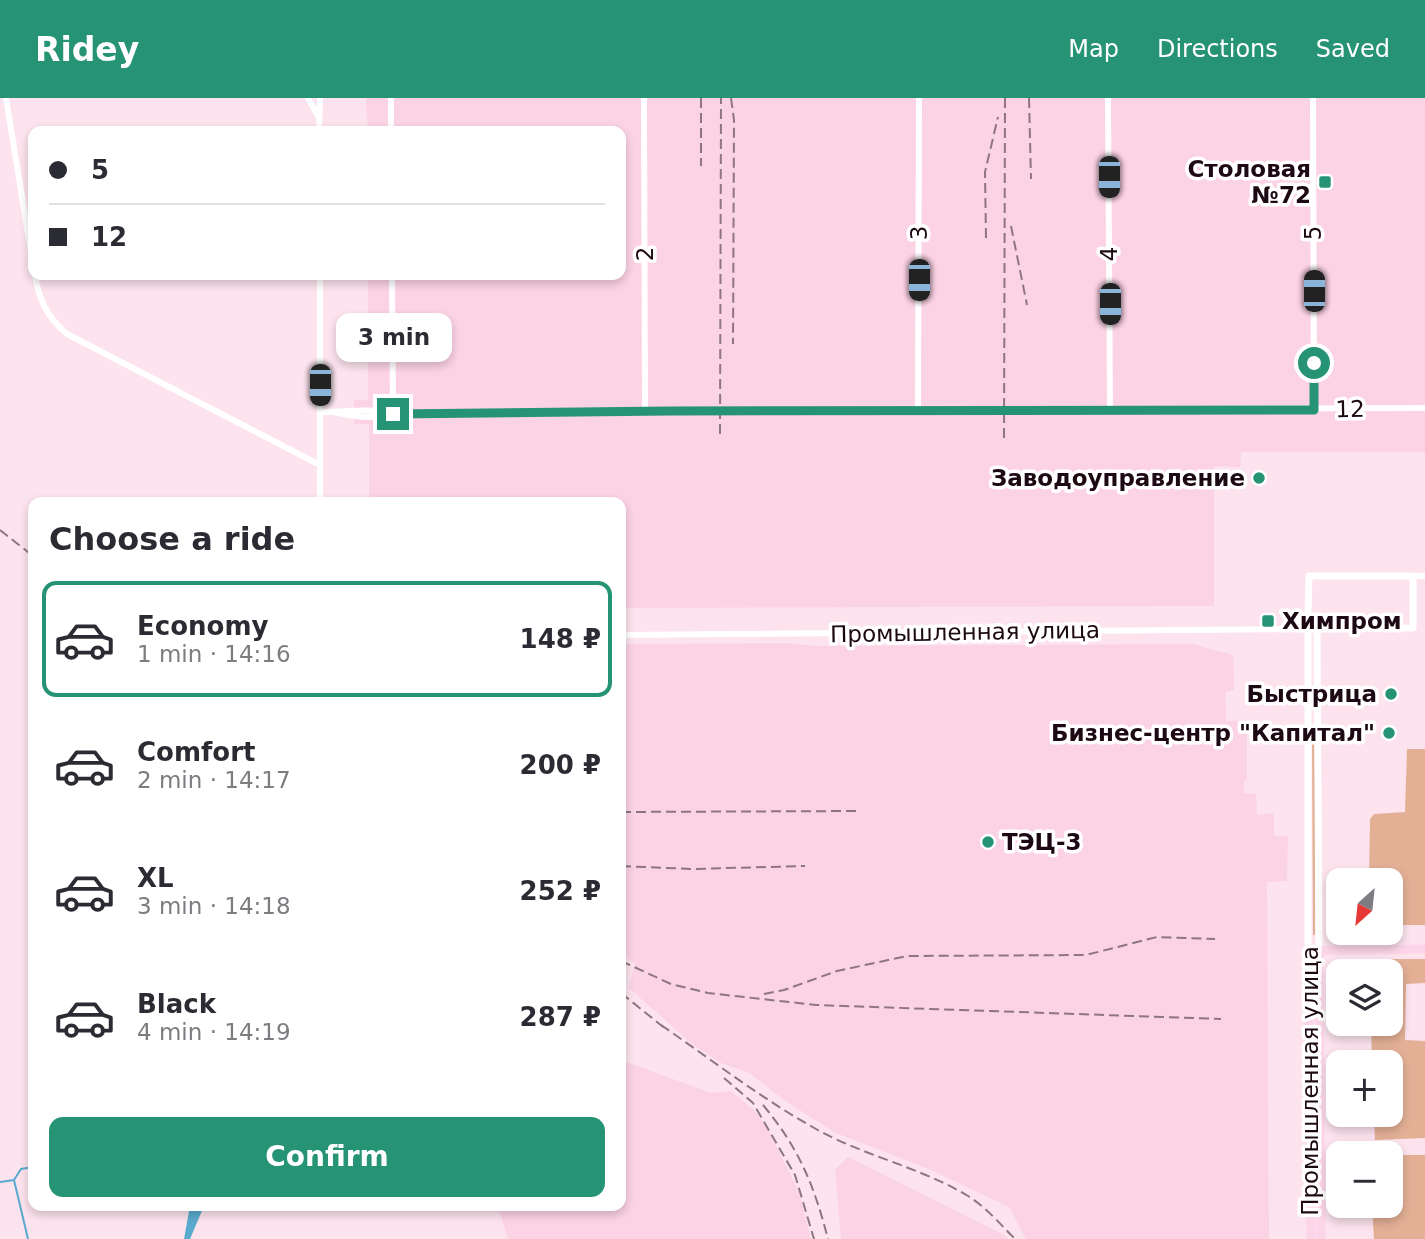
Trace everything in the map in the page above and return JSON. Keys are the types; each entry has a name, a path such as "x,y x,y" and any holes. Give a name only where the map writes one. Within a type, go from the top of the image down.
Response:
{"main road":[{"path":"1314,951 1425,948"},
{"name":"Промышленная улица","path":"1311,1239 1314,951"},
{"name":"Промышленная улица","path":"1314,951 1321,1239"}],"street":[{"path":"6,98 28,234"},
{"path":"307,98 319,118"},
{"path":"319,126 320,98"},
{"path":"391,98 391,126"},
{"name":"2","path":"644,98 645,411"},
{"name":"3","path":"918,410 919,98"},
{"name":"4","path":"1108,98 1110,410"},
{"name":"5","path":"1312,98 1314,410"},
{"path":"36,280 44,309 53,322 67,334 320,465"},
{"path":"320,280 320,497"},
{"path":"392,280 393,414"},
{"name":"12","path":"320,412 377,418 393,414 645,411 1425,408"},
{"name":"Промышленная улица","path":"1314,951 1308,727 1308,576 1425,576"},
{"name":"Промышленная улица","path":"626,635 1413,628 1413,576"},
{"name":"Промышленная улица","path":"1314,951 1317,629"},
{"path":"1308,727 1318,727"}],"shaded area":[{"name":"Химпром","path":"366,98 1425,98 1425,452 1241,452 1240,467 1214,466 1214,606 626,608 626,497 369,497 369,424 354,424 354,400 368,400 368,280 626,280 626,126 368,126"},
{"path":"626,644 1193,644 1233,655 1234,690 1225,692 1226,721 1247,720 1247,781 1244,781 1244,793 1256,794 1257,815 1274,813 1274,836 1288,836 1287,881 1267,882 1269,1239 1026,1239 1009,1207 931,1170 836,1133 787,1102 749,1073 721,1063 691,1043 629,988 635,963 626,958"},
{"path":"1312,739 1315,739 1315,935 1313,935"},
{"path":"1407,749 1425,749 1425,925 1404,925 1404,868 1369,868 1370,819 1374,814 1405,812"},
{"path":"1403,959 1425,959 1425,983 1406,984 1405,1040 1425,1041 1425,1138 1375,1140 1374,1127 1403,1127 1403,1050 1372,1050 1371,1036 1403,1036"},
{"path":"626,1062 711,1093 731,1091 754,1110 769,1131 799,1192 811,1239 508,1239 500,1211 626,1211"},
{"path":"1403,1155 1425,1155 1425,1239 1374,1239 1373,1218 1403,1218"},
{"path":"848,1157 1008,1239 841,1239 835,1169"}],"water":[{"path":"189,1211 202,1211 190,1239 184,1239"}],"waterway":[{"path":"0,1182 14,1180 21,1169 28,1168"},
{"path":"14,1180 28,1239"}],"railway":[{"path":"701,98 701,166"},
{"path":"720,434 721,98"},
{"path":"731,98 734,120 733,344"},
{"path":"1004,438 1005,98"},
{"path":"1029,98 1031,179"},
{"path":"986,238 985,172 998,117"},
{"path":"1011,226 1027,305"},
{"path":"0,530 28,552"},
{"path":"626,812 860,811"},
{"path":"626,866 692,869 805,866"},
{"path":"764,994 784,990 837,971 907,956 1086,955 1157,937 1215,939"},
{"path":"626,963 671,984 708,993 816,1005 1221,1019"},
{"path":"626,997 667,1030"},
{"path":"661,1025 757,1092 816,1129 853,1147 931,1177 975,1200 1015,1239"},
{"path":"724,1078 753,1103 795,1175 814,1239"},
{"path":"763,1105 786,1136 804,1168 828,1239"}],"place":[{"name":"Столовая №72","path":"1325,182"},
{"name":"Заводоуправление","path":"1259,478"},
{"name":"Химпром","path":"1268,621"},
{"name":"Быстрица","path":"1391,694"},
{"name":"Бизнес-центр \"Капитал\"","path":"1389,733"},
{"name":"ТЭЦ-3","path":"988,842"}],"route":[{"path":"393,414 1314,410 1314,363"}]}
